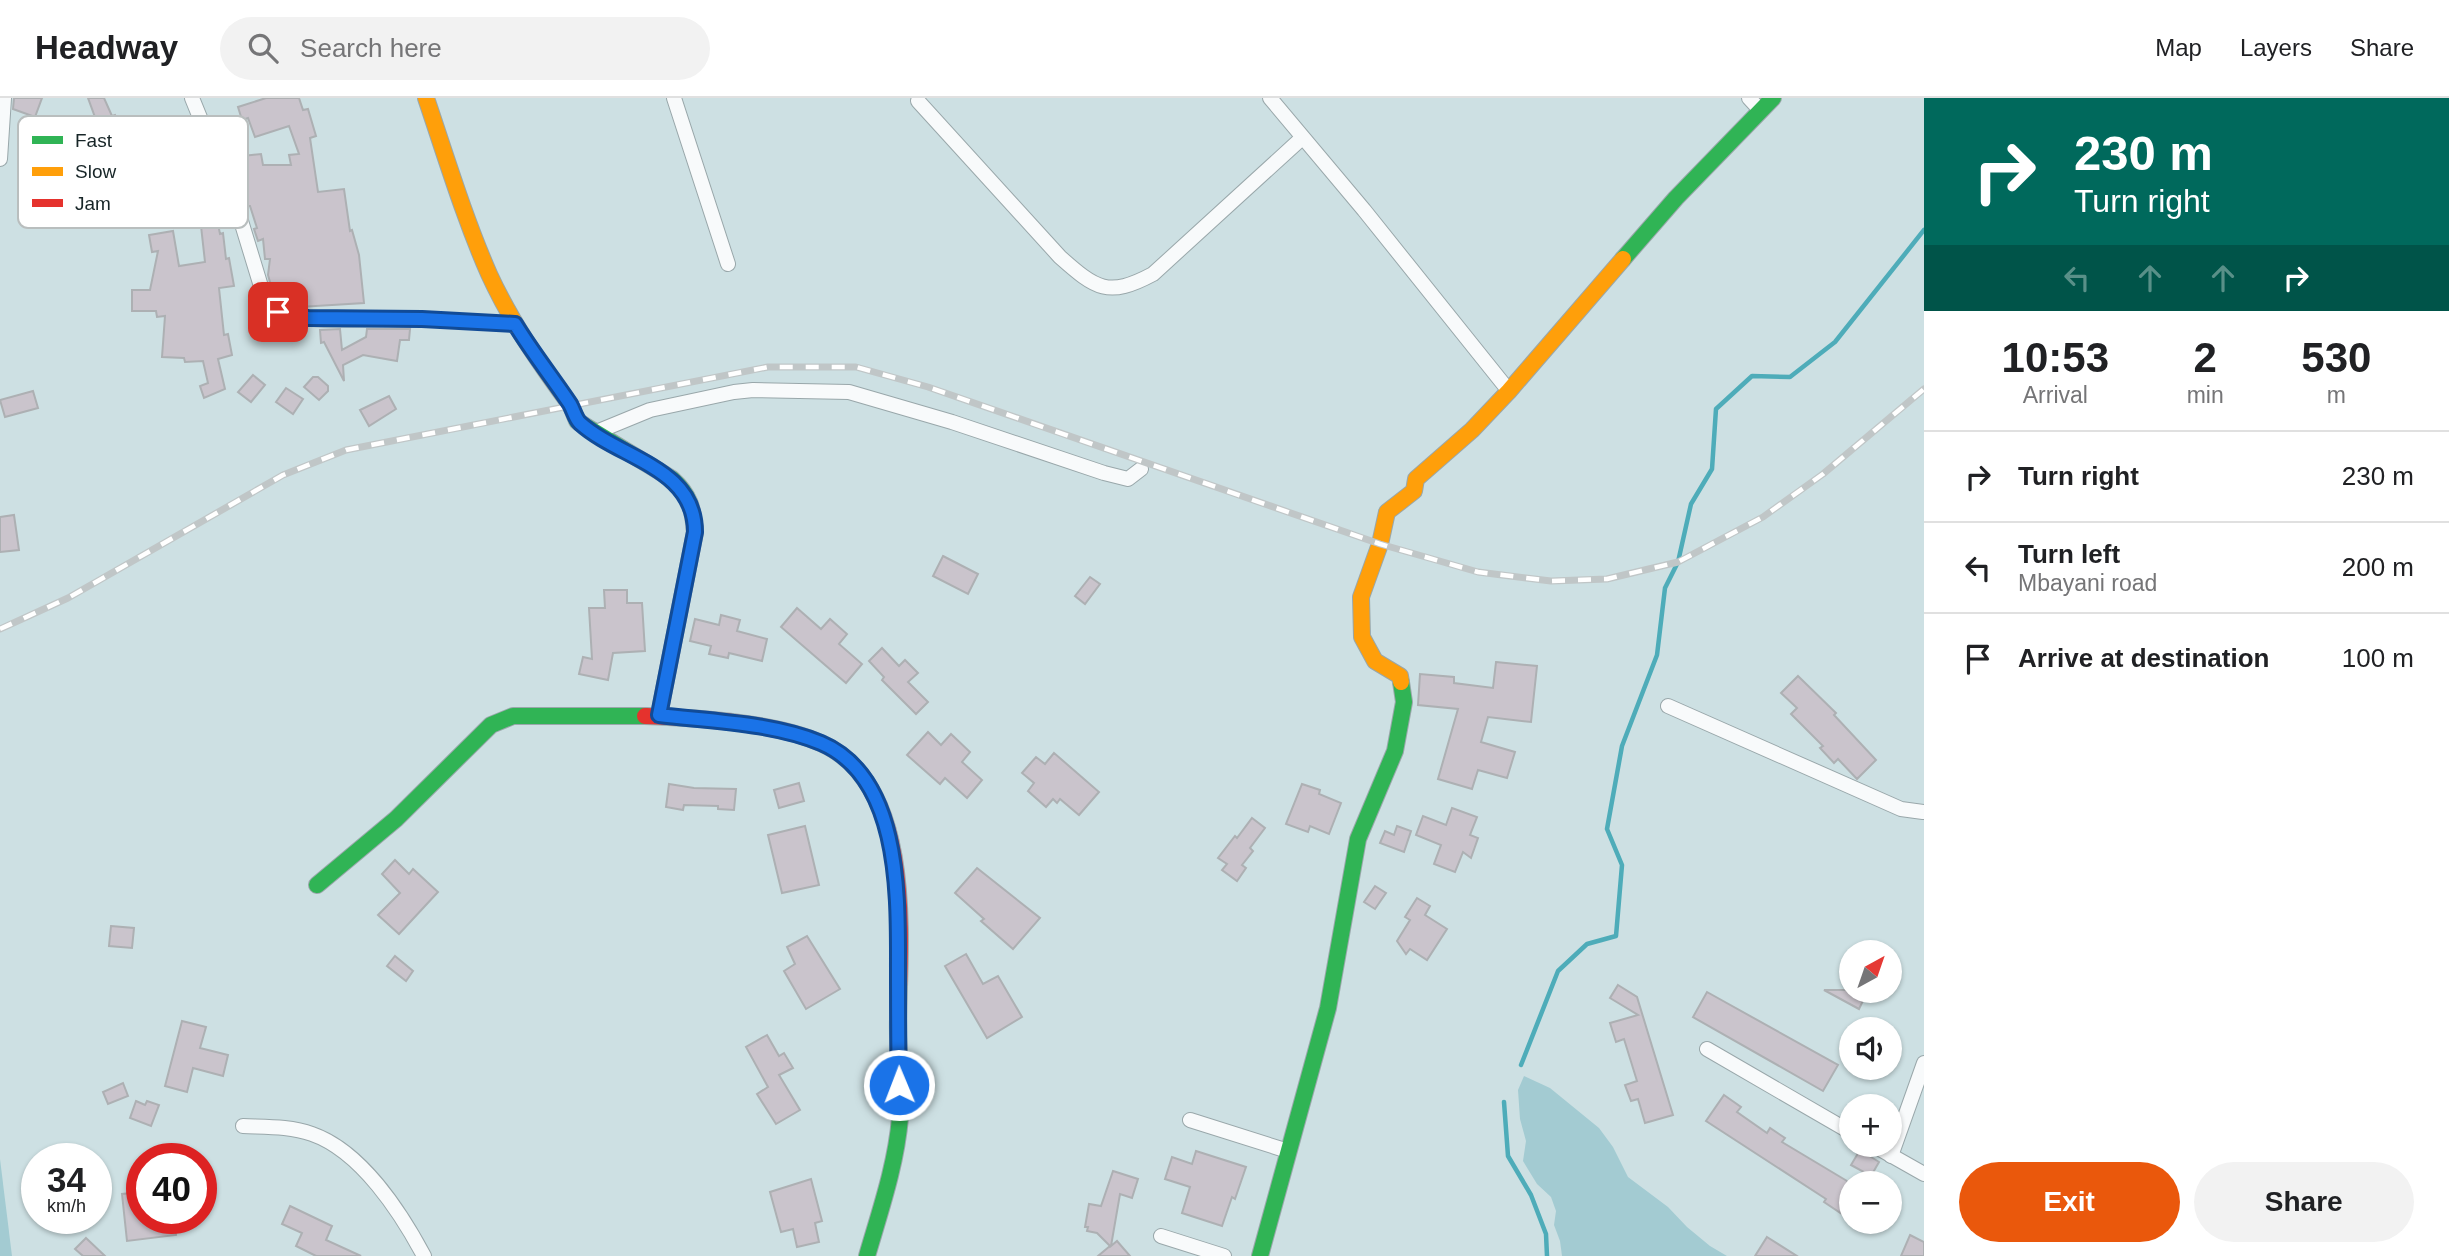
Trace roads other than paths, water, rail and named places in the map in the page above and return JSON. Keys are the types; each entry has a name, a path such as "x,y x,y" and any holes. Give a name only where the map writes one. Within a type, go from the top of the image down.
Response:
{"street":[{"path":"0,159 4,98"},
{"path":"192,98 199,116"},
{"path":"426,98 471,229 491,276 535,357 572,407 577,421 672,479 681,487 693,508 695,532 688,575 659,715"},
{"path":"674,98 728,264"},
{"path":"1270,98 1509,391"},
{"path":"1749,98 1761,111"},
{"path":"1260,1256 1328,1008 1358,839 1395,751 1404,702 1400,676 1375,661 1362,636 1361,597 1380,544 1387,512 1414,491 1416,479 1472,430 1509,391 1676,198 1773,98"},
{"path":"918,101 1060,257 1085,279 1108,289 1130,287 1153,274 1302,138"},
{"path":"243,228 263,293 272,309 287,316 515,324"},
{"path":"594,433 650,410 734,393 753,390 849,392 952,422 1104,473 1128,479 1141,469"},
{"path":"1668,706 1901,809 1924,811"},
{"path":"317,885 396,819 491,725 513,716 659,715 767,729 822,743 840,754 855,768 873,794 887,826 898,899 898,1131 884,1199 867,1256"},
{"path":"1707,1049 1839,1125"},
{"path":"1902,1127 1924,1063"},
{"path":"1191,1120 1289,1151"},
{"path":"243,1126 293,1129 315,1135 339,1149 382,1191 424,1256"},
{"path":"1894,1157 1924,1174"},
{"path":"1161,1236 1224,1256"}],"waterway":[{"path":"1521,1065 1558,971 1587,944 1616,936 1622,865 1607,829 1622,746 1657,655 1665,588 1678,562 1691,504 1712,469 1716,409 1752,376 1790,377 1835,342 1924,230"},
{"path":"1504,1102 1508,1156 1531,1195 1546,1234 1547,1256"}],"railway":[{"path":"0,629 68,598 283,475 346,450 768,367 856,367 928,387 1380,544 1478,572 1551,581 1607,579 1678,562 1763,517 1823,474 1924,389"}]}
